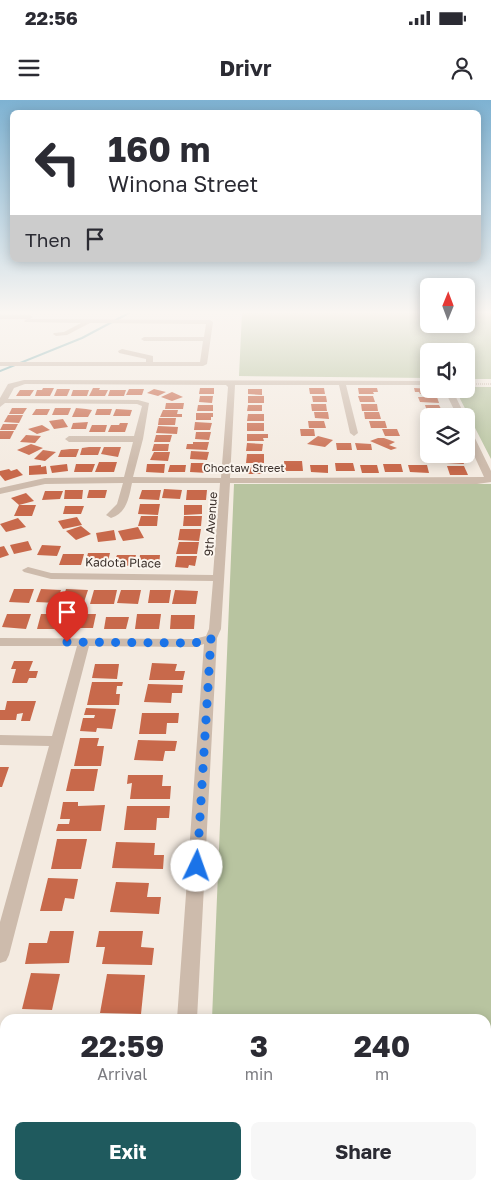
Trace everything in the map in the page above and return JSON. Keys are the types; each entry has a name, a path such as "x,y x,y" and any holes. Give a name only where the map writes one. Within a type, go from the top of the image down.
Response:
{"street":[{"path":"0,364 204,364"},
{"path":"111,515 122,505 146,405 138,402 1,402 10,386 16,383 420,383"},
{"name":"9th Avenue","path":"187,1014 211,638 215,628 226,480 232,386 228,383"},
{"path":"342,383 354,433"},
{"path":"69,439 139,439"},
{"path":"475,447 490,479"},
{"name":"Choctaw Street","path":"0,491 45,482 128,480 477,481 490,479"},
{"name":"Kadota Place","path":"28,570 51,576 219,578"},
{"path":"0,642 195,643 211,638"},
{"path":"0,955 84,642"},
{"path":"0,740 58,741"}],"path":[{"path":"475,384 491,384"}],"green space":[{"path":"240,364 420,364 420,378 239,376"},
{"path":"475,364 491,364 491,379 475,379"},
{"path":"475,387 491,387 491,459 475,428 475,408 465,408 460,398 475,398"},
{"path":"234,484 491,484 491,1014 212,1014"}],"building":[{"path":"43,388 54,388 50,396 35,396 37,390 42,390"},
{"path":"93,388 108,390 105,396 89,396"},
{"path":"200,388 214,388 214,394 199,394"},
{"path":"309,388 324,388 325,394 310,394"},
{"path":"358,388 377,388 378,392 373,392 374,394 359,394"},
{"path":"414,388 420,388 420,394 415,392"},
{"path":"57,389 70,389 67,396 54,396"},
{"path":"129,389 144,389 142,395 126,395"},
{"path":"154,389 166,392 158,396 147,393"},
{"path":"248,389 262,389 262,395 248,394"},
{"path":"20,390 34,390 30,396 16,396"},
{"path":"73,390 89,390 87,396 71,396"},
{"path":"110,390 126,390 124,396 108,396"},
{"path":"172,392 183,397 172,401 161,397"},
{"path":"200,396 213,396 212,403 199,402"},
{"path":"248,396 264,396 264,403 248,403"},
{"path":"312,396 326,396 327,402 313,402"},
{"path":"358,396 373,396 375,402 360,402"},
{"path":"418,397 437,398 439,403 420,402"},
{"path":"166,403 184,403 183,409 165,409"},
{"path":"311,404 326,404 327,411 312,411"},
{"path":"361,404 377,404 378,411 362,411"},
{"path":"198,405 213,405 213,411 197,411"},
{"path":"248,405 262,405 262,411 247,411"},
{"path":"425,405 439,405 440,408 426,408"},
{"path":"12,408 27,408 23,414 9,414"},
{"path":"55,408 71,408 68,415 52,415"},
{"path":"76,408 92,410 88,417 72,417"},
{"path":"36,409 50,409 47,415 32,415"},
{"path":"97,409 112,409 110,415 95,415"},
{"path":"116,409 132,410 130,416 113,416"},
{"path":"163,410 178,410 177,414 182,414 182,417 160,417"},
{"path":"314,412 328,412 329,419 315,418"},
{"path":"364,412 379,412 381,419 365,419"},
{"path":"196,413 213,413 213,417 211,417 211,420 196,420"},
{"path":"248,414 264,414 264,421 247,421"},
{"path":"8,415 23,415 19,423 4,422"},
{"path":"159,418 176,418 175,425 158,425"},
{"path":"63,419 68,427 54,429 49,421"},
{"path":"308,421 324,421 326,428 309,428"},
{"path":"369,421 385,421 387,428 371,428"},
{"path":"88,422 86,429 71,429 73,423"},
{"path":"195,422 212,423 210,430 194,430"},
{"path":"120,423 128,423 125,432 108,432 111,425 119,425"},
{"path":"247,423 264,423 264,431 247,431"},
{"path":"3,424 18,424 15,430 0,430"},
{"path":"42,425 50,430 37,434 28,429"},
{"path":"92,425 107,425 105,432 89,432"},
{"path":"158,426 178,427 177,434 156,433"},
{"path":"300,429 314,429 315,436 301,436"},
{"path":"382,429 397,429 400,436 385,436"},
{"path":"0,431 14,431 10,439 0,439"},
{"path":"196,432 211,432 209,440 195,439"},
{"path":"247,434 268,434 268,438 263,438 264,441 247,441"},
{"path":"26,435 41,436 35,443 20,442"},
{"path":"156,435 172,435 170,442 154,442"},
{"path":"318,436 333,440 325,447 307,444"},
{"path":"378,438 395,442 389,445 397,448 391,450 370,441"},
{"path":"193,442 209,442 207,450 186,449 187,444 193,444"},
{"path":"247,443 263,444 262,451 246,451"},
{"path":"336,443 351,443 352,450 337,450"},
{"path":"355,443 371,444 372,450 357,450"},
{"path":"31,444 43,448 29,455 17,450"},
{"path":"154,444 169,444 168,451 152,451"},
{"path":"101,447 98,455 80,455 82,448"},
{"path":"104,447 121,447 118,457 101,454"},
{"path":"79,449 76,457 58,457 61,450"},
{"path":"43,450 56,452 45,461 34,459"},
{"path":"191,451 209,452 207,460 190,459"},
{"path":"154,452 170,452 168,461 150,460"},
{"path":"247,454 264,454 264,463 246,463"},
{"path":"284,461 302,461 303,471 285,471"},
{"path":"99,462 117,462 114,472 95,472"},
{"path":"191,463 210,463 208,473 190,472"},
{"path":"335,463 353,463 355,471 336,471"},
{"path":"67,464 68,471 52,473 50,466"},
{"path":"76,464 95,464 92,472 74,472"},
{"path":"147,464 165,464 164,473 146,472"},
{"path":"383,464 401,464 403,472 385,472"},
{"path":"41,465 41,467 46,466 47,474 29,475 29,466"},
{"path":"170,465 186,465 185,472 168,472"},
{"path":"246,465 263,465 263,474 246,474"},
{"path":"310,465 328,465 328,473 311,472"},
{"path":"360,465 377,465 379,473 362,473"},
{"path":"408,465 427,465 429,473 410,472"},
{"path":"447,466 464,466 468,475 450,475"},
{"path":"9,469 11,471 17,469 23,475 5,481 0,475 0,471"},
{"path":"164,489 182,490 180,499 162,498"},
{"path":"65,490 83,490 82,499 64,499"},
{"path":"89,490 107,490 105,498 87,498"},
{"path":"142,490 161,490 159,500 139,499"},
{"path":"187,490 207,490 206,500 186,500"},
{"path":"45,491 63,491 60,499 42,500"},
{"path":"26,493 34,501 19,505 11,498"},
{"path":"140,504 160,504 158,515 138,514"},
{"path":"19,505 36,505 32,516 14,516"},
{"path":"184,505 202,505 202,514 184,515"},
{"path":"65,506 84,506 81,514 63,514"},
{"path":"141,516 158,516 157,526 138,526"},
{"path":"184,516 202,516 201,526 183,526"},
{"path":"77,517 82,525 63,529 58,521"},
{"path":"18,518 26,527 6,532 0,524"},
{"path":"81,526 91,534 76,540 66,531"},
{"path":"138,527 144,538 123,541 118,531"},
{"path":"180,529 201,529 199,541 178,540"},
{"path":"114,530 116,540 98,542 96,533"},
{"path":"28,541 32,550 14,554 10,545"},
{"path":"179,542 199,542 197,554 176,554"},
{"path":"42,545 61,546 57,556 37,555"},
{"path":"4,546 9,555 0,558 0,547"},
{"path":"88,553 110,553 107,565 85,565"},
{"path":"63,554 84,554 81,565 59,565"},
{"path":"117,555 136,555 133,566 113,565"},
{"path":"140,555 160,555 159,565 139,565"},
{"path":"177,556 197,556 195,566 189,565 188,568 175,567"},
{"path":"14,589 34,589 29,603 9,602"},
{"path":"41,589 61,590 57,603 36,602"},
{"path":"66,589 88,590 84,602 62,602"},
{"path":"94,590 117,590 114,604 90,604"},
{"path":"121,590 141,590 138,604 117,603"},
{"path":"150,590 171,590 169,603 148,603"},
{"path":"175,590 198,591 196,604 172,604"},
{"path":"57,610 67,610 61,629 37,629 41,614 55,614"},
{"path":"7,614 31,614 26,629 2,627"},
{"path":"96,614 93,628 69,628 72,615"},
{"path":"137,614 161,614 159,629 135,629"},
{"path":"171,615 195,615 194,629 170,629"},
{"path":"106,617 129,617 126,629 104,629"},
{"path":"14,661 33,661 29,671 38,671 36,678 29,678 27,683 12,683 16,669 11,669"},
{"path":"152,663 177,664 175,671 185,671 183,680 149,680"},
{"path":"95,664 119,664 117,679 92,678"},
{"path":"92,682 123,682 122,686 117,686 116,694 120,694 119,705 87,705"},
{"path":"148,684 183,685 182,693 172,693 171,703 144,702"},
{"path":"7,701 36,701 30,721 21,721 23,713 17,714 16,720 0,720 0,710 5,710"},
{"path":"86,708 116,709 112,729 97,728 96,732 80,731 83,718 94,718 95,715 84,715"},
{"path":"142,713 179,713 178,723 167,723 166,734 139,734"},
{"path":"80,738 99,738 97,746 104,746 101,766 74,766"},
{"path":"138,740 177,741 175,751 165,751 163,761 134,760"},
{"path":"0,767 9,767 2,787 0,787"},
{"path":"71,769 98,769 94,791 66,791"},
{"path":"128,775 163,775 162,786 171,786 170,799 130,799 132,783 127,784"},
{"path":"63,802 78,802 78,806 105,805 101,831 56,831 58,824 69,824 70,819 60,819"},
{"path":"127,806 170,806 169,818 157,818 156,830 124,830"},
{"path":"57,839 87,839 81,869 51,869"},
{"path":"116,842 155,843 154,855 164,855 163,869 112,868"},
{"path":"48,878 78,879 74,899 65,898 62,911 40,911"},
{"path":"116,882 149,883 147,897 161,897 159,914 110,912"},
{"path":"50,931 74,931 69,963 25,964 29,943 47,943"},
{"path":"99,931 143,931 141,947 154,948 152,965 102,964 105,947 96,947"},
{"path":"31,973 60,974 52,1010 22,1009"},
{"path":"107,974 145,975 141,1014 100,1013"}],"waterway":[{"path":"0,371 18,364"}],"route":[{"path":"67,642 195,643 211,638 197,866"}]}
